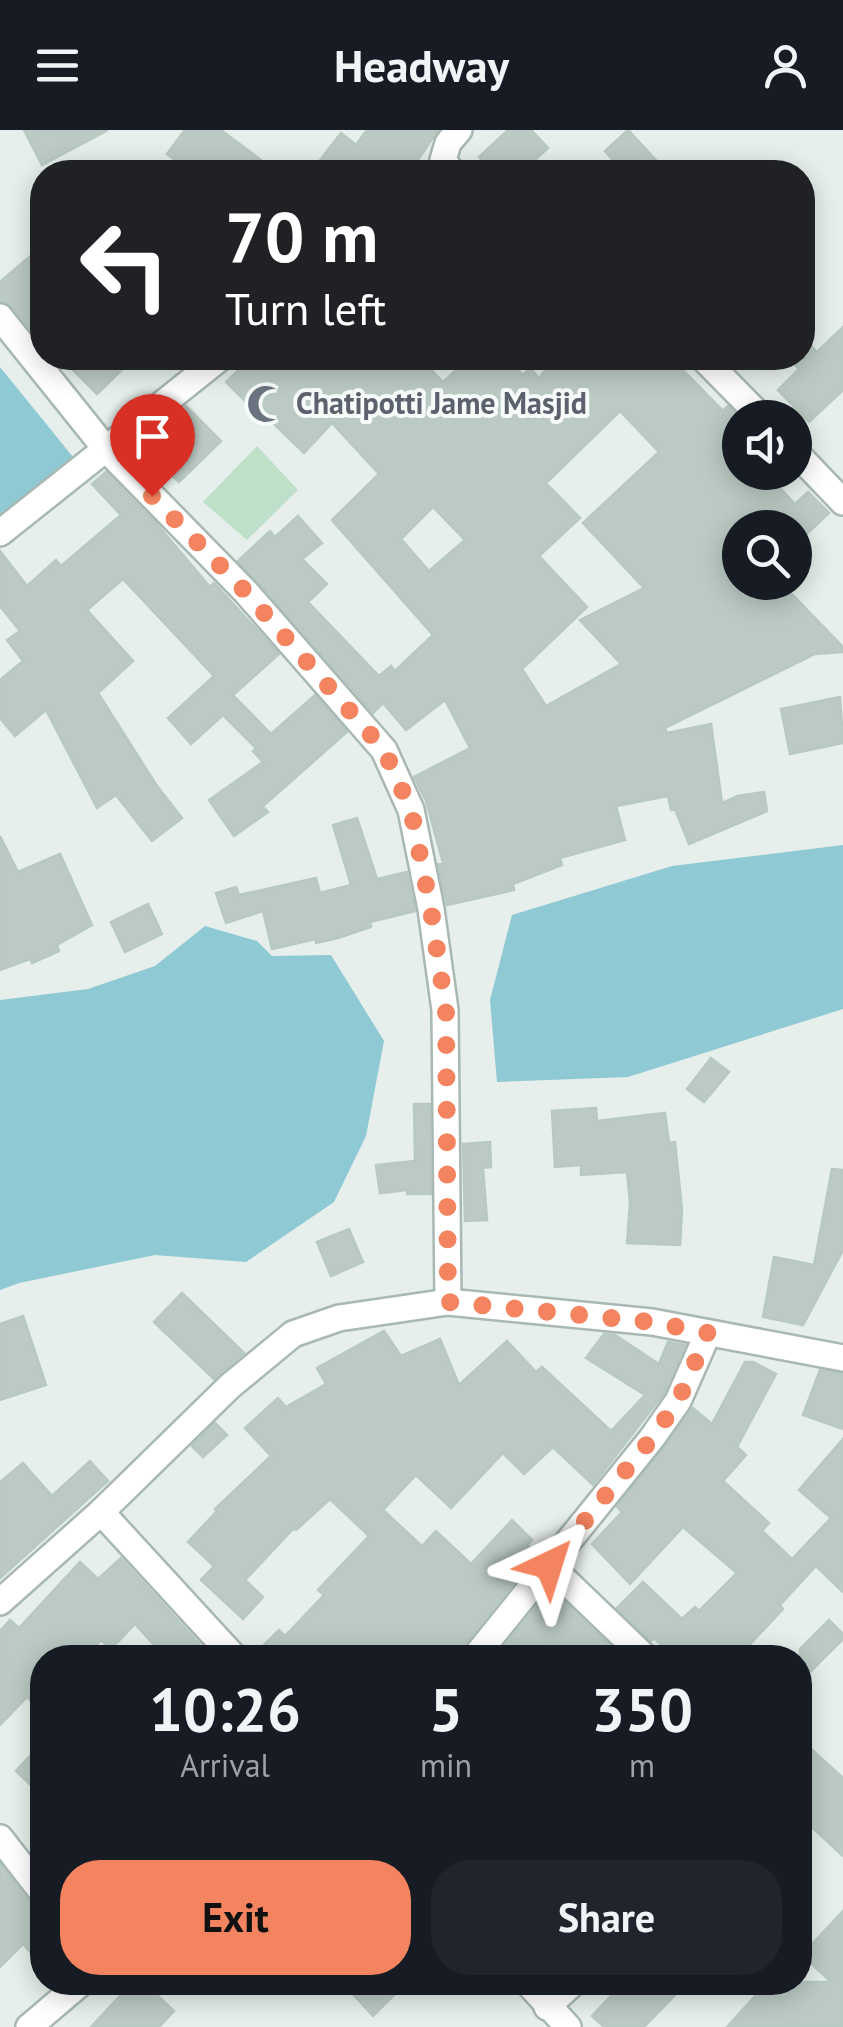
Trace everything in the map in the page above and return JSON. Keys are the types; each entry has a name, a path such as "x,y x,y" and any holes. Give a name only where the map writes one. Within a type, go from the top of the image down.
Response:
{"street":[{"path":"444,160 448,144 458,130"},
{"path":"0,317 30,354"},
{"path":"42,370 105,448 245,591 384,750 411,810 446,1010 448,1302"},
{"path":"0,533 205,370"},
{"path":"715,370 744,400"},
{"path":"812,470 843,502"},
{"path":"0,1602 101,1512 230,1386 293,1334 316,1324 370,1311 448,1302 652,1322 843,1358"},
{"path":"484,1645 652,1438 678,1401 708,1333"},
{"path":"101,1512 223,1645"},
{"path":"549,1565 632,1645"},
{"path":"0,1838 30,1877"},
{"path":"29,2027 67,1995"},
{"path":"537,1995 568,2027"},
{"path":"547,2007 560,1995"}],"green space":[{"path":"257,446 298,490 247,540 203,502"}],"water":[{"path":"0,367 73,457 0,517"},
{"path":"843,845 843,1009 628,1077 497,1082 490,1000 512,915 672,866"},
{"path":"205,926 257,941 272,956 331,955 384,1041 366,1136 334,1202 246,1262 155,1255 0,1290 0,1000 88,989 155,966"}],"building":[{"path":"24,130 108,130 51,160 39,160"},
{"path":"185,130 221,130 261,160 175,160 167,154"},
{"path":"367,130 438,130 418,160 320,160 341,133 356,145"},
{"path":"508,130 531,130 548,148 535,160 479,157"},
{"path":"628,130 656,160 613,160 605,151"},
{"path":"30,256 30,328 13,307 0,301 0,282"},
{"path":"843,327 843,390 812,419 812,400 788,400 778,390 798,370 815,370 815,350"},
{"path":"73,370 122,370 97,394"},
{"path":"238,370 432,370 443,382 456,370 518,370 523,375 532,370 539,378 546,370 683,370 722,410 722,490 782,490 795,504 808,492 829,513 812,529 812,510 722,510 722,600 797,600 843,647 843,652 815,654 665,728 667,733 711,724 722,803 764,792 767,811 689,844 668,796 616,806 625,840 560,858 562,865 513,884 514,890 447,905 438,864 443,863 426,801 414,777 470,748 445,700 406,730 383,703 373,713 238,561 270,531 275,537 298,516 322,543 302,559 327,584 308,602 379,676 391,666 395,671 433,635 332,520 379,474 332,423 304,453 269,419 266,422 226,382","holes":["620,411 659,452 583,523 644,588 580,620 621,664 546,706 522,669 587,607 539,556 580,518 546,483","433,507 465,540 429,571 401,539"]},
{"path":"186,406 221,441 179,482 142,446"},
{"path":"106,472 210,587 214,583 279,654 233,695 271,734 315,695 347,732 263,806 268,812 234,836 209,800 263,762 253,751 256,748 223,715 191,744 168,718 214,676 123,579 87,610 133,661 98,693 182,818 152,841 116,795 97,808 46,710 15,736 0,718 0,680 23,661 7,640 20,631 0,606 0,551 27,586 56,560 61,566 121,515 92,484"},
{"path":"840,697 843,743 790,754 781,709"},
{"path":"357,818 377,879 407,872 415,911 370,922 371,927 338,938 272,949 263,911 226,923 216,893 236,887 239,895 316,878 320,893 351,885 333,825"},
{"path":"0,836 18,872 60,854 92,925 57,945 59,951 32,963 30,959 0,970"},
{"path":"148,904 162,934 125,952 111,922"},
{"path":"711,1058 729,1072 704,1102 687,1089"},
{"path":"414,1104 430,1104 431,1194 407,1194 407,1190 380,1193 376,1165 415,1161"},
{"path":"596,1108 597,1121 665,1113 669,1143 675,1142 682,1210 680,1245 627,1243 627,1172 581,1175 581,1165 555,1167 552,1111"},
{"path":"490,1142 491,1167 483,1168 487,1220 465,1221 463,1144"},
{"path":"832,1169 843,1170 843,1250 803,1325 763,1317 774,1257 814,1265"},
{"path":"349,1229 363,1262 331,1276 317,1242"},
{"path":"182,1293 244,1353 214,1379 154,1322"},
{"path":"23,1316 46,1385 0,1400 0,1324"},
{"path":"384,1331 401,1356 440,1339 459,1385 507,1341 536,1372 542,1367 611,1431 645,1395 586,1358 604,1334 615,1335 659,1364 668,1342 685,1345 664,1393 593,1485 553,1447 524,1474 503,1453 451,1508 416,1475 383,1510 422,1546 436,1531 471,1564 512,1520 532,1540 527,1545 537,1554 463,1645 264,1645 279,1630 285,1636 324,1595 318,1590 369,1536 330,1499 294,1528 245,1580 263,1597 243,1619 201,1580 214,1566 188,1542 215,1509 271,1456 245,1428 278,1398 286,1407 326,1384 317,1368"},
{"path":"745,1362 776,1374 737,1447 746,1455 723,1481 769,1523 762,1531 792,1559 831,1518 799,1490 843,1439 843,1592 816,1566 749,1645 661,1645 654,1638 651,1641 617,1608 643,1582 682,1619 695,1607 699,1611 737,1573 683,1527 630,1584 592,1544 622,1512 617,1507 693,1408 712,1424"},
{"path":"820,1370 843,1374 843,1429 803,1415"},
{"path":"215,1423 227,1435 203,1457 192,1446"},
{"path":"90,1461 108,1481 0,1578 0,1482 23,1463 52,1496"},
{"path":"121,1558 200,1645 154,1645 135,1624 115,1645 101,1640 97,1645 30,1645 30,1700 27,1697 0,1725 0,1631 10,1620 19,1628 80,1562 98,1579"},
{"path":"551,1589 609,1645 506,1645"},
{"path":"829,1620 843,1634 843,1639 812,1670 812,1645 804,1645"},
{"path":"812,1750 843,1778 843,1856 812,1827"},
{"path":"30,1756 30,1784 16,1771"},
{"path":"0,1864 30,1902 30,1952 23,1944 0,1967"},
{"path":"843,1911 843,2027 727,2027 756,1995 812,1995 812,1982 831,1982 812,1964 812,1944"},
{"path":"121,1995 157,1995 174,2011 159,2027 91,2027"},
{"path":"354,1995 394,1995 373,2016"},
{"path":"612,1995 675,1995 644,2027 604,2027 592,2016"}],"place":[{"name":"Chatipotti Jame Masjid","path":"266,404"}],"route":[{"path":"152,496 245,591 384,750 411,810 446,1010 448,1302 652,1322 708,1333 678,1401 549,1565"}]}
